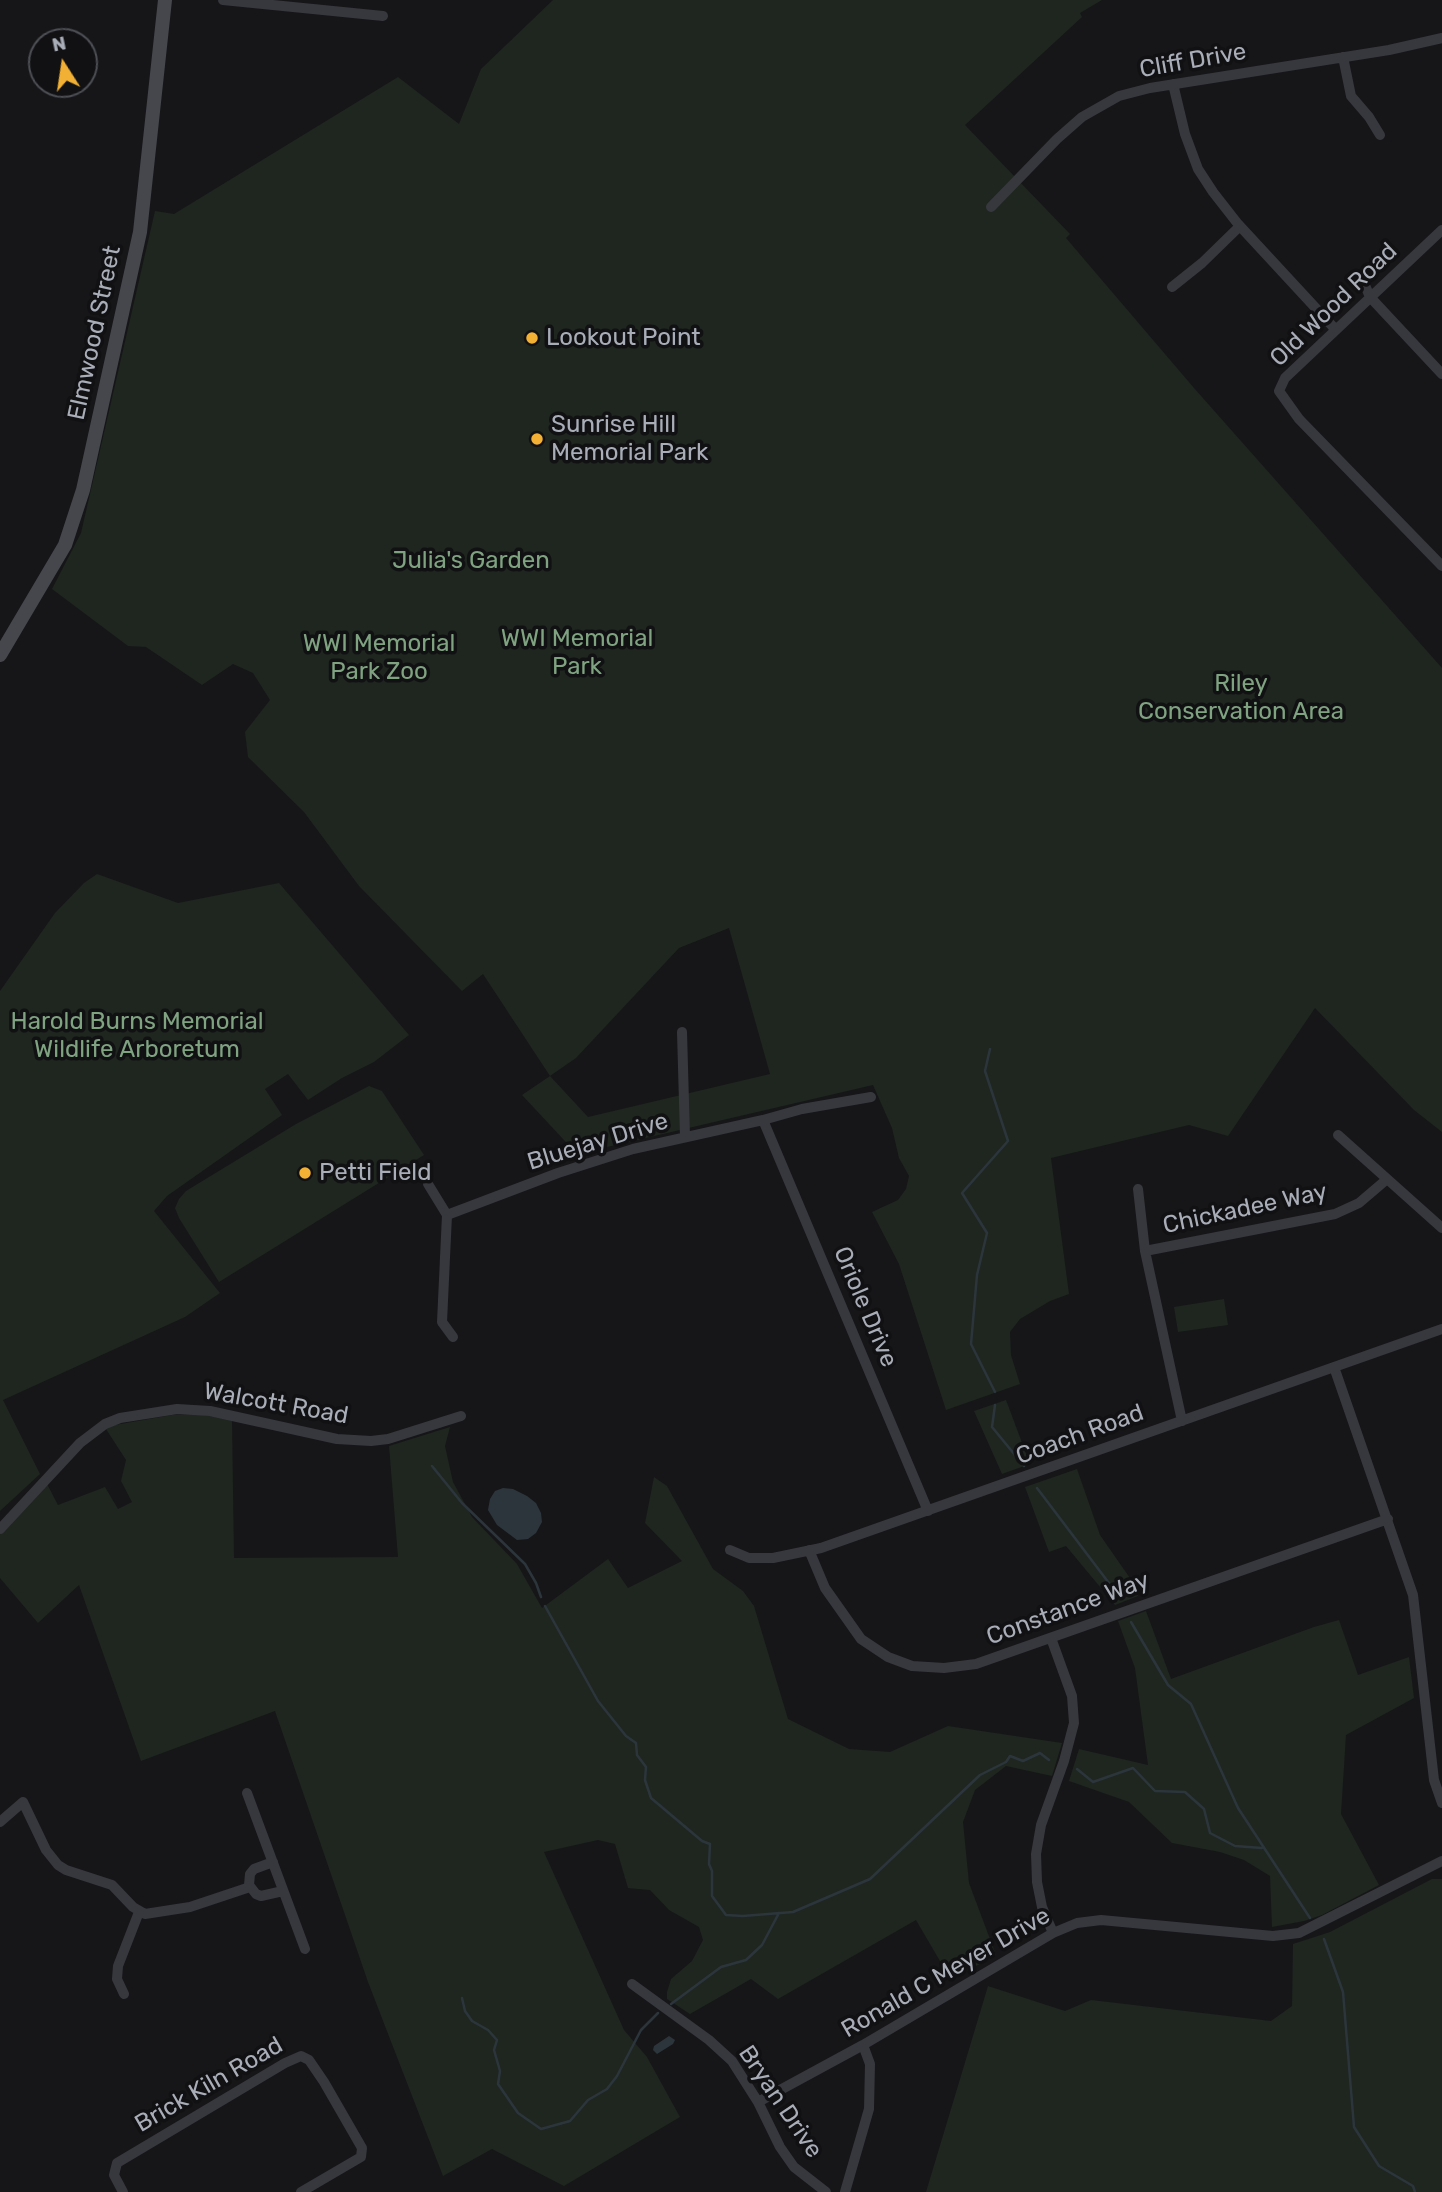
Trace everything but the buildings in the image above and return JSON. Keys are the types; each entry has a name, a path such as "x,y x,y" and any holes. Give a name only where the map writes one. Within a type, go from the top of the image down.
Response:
{"main road":[{"name":"Elmwood Street","path":"0,655 65,545 83,490 140,232 165,0"}],"street":[{"path":"223,0 383,16"},
{"name":"Cliff Drive","path":"991,207 1082,117 1119,96 1173,84 1442,38"},
{"path":"1343,57 1351,96 1380,135"},
{"path":"1173,84 1185,134 1198,169 1213,192 1240,226 1336,330"},
{"path":"1172,287 1240,226"},
{"name":"Old Wood Road","path":"1442,230 1285,378 1279,391 1299,419 1442,566"},
{"path":"1361,276 1370,298 1442,374"},
{"path":"682,1032 685,1137"},
{"name":"Bluejay Drive","path":"447,1215 558,1173 633,1149 802,1109 871,1097"},
{"name":"Oriole Drive","path":"764,1120 928,1511"},
{"path":"1338,1135 1442,1228"},
{"name":"Chickadee Way","path":"1145,1251 1335,1214 1359,1203 1386,1180"},
{"path":"428,1184 447,1215 442,1322 453,1337"},
{"path":"1138,1189 1145,1251 1182,1420"},
{"name":"Coach Road","path":"730,1550 749,1558 773,1558 809,1550 928,1511 1442,1329"},
{"path":"1334,1367 1413,1595 1434,1780 1442,1803"},
{"name":"Walcott Road","path":"0,1529 80,1443 105,1423 120,1418 177,1409 210,1411 338,1439 371,1441 388,1439 461,1416"},
{"name":"Constance Way","path":"809,1550 825,1588 861,1639 888,1657 912,1665 944,1668 976,1664 1388,1519"},
{"path":"1051,1638 1072,1696 1074,1723 1064,1761 1041,1825 1036,1854 1037,1882 1042,1907 1053,1933"},
{"path":"247,1793 305,1949"},
{"path":"0,1822 23,1802 46,1850 58,1865 112,1885 139,1912 152,1914 190,1907 250,1887"},
{"name":"Ronald C Meyer Drive","path":"758,2102 863,2045 1053,1933 1077,1923 1101,1920 1273,1936 1299,1933 1442,1861"},
{"path":"273,1862 254,1869 249,1879 250,1887 261,1896 283,1891"},
{"path":"124,1994 117,1979 118,1966 139,1912"},
{"name":"Bryan Drive","path":"632,1984 709,2040 732,2061 794,2167 825,2192"},
{"path":"845,2192 869,2109 870,2064 863,2045"},
{"name":"Brick Kiln Road","path":"123,2192 114,2175 117,2163 301,2056 309,2060 324,2082 349,2123 362,2151 361,2157 301,2192"}],"green space":[{"name":"WWI Memorial Park","path":"553,0 1102,0 1080,13 1082,17 965,125 1070,234 1066,238 1194,388 1442,668 1442,1132 1414,1110 1315,1008 1228,1136 1189,1125 1051,1158 1069,1294 1050,1301 1020,1319 1010,1332 1011,1355 1020,1384 946,1410 899,1264 872,1212 898,1200 906,1189 909,1176 899,1158 892,1128 873,1085 577,1154 522,1095 550,1076 483,974 462,991 359,886 304,812 248,757 245,732 270,700 253,673 233,664 202,685 146,647 128,646 52,589 81,533 155,211 174,214 398,77 459,124 481,69","holes":["729,928 770,1074 588,1117 550,1076 576,1058 679,948"]},
{"name":"Harold Burns Memorial Wildlife Arboretum","path":"97,874 178,903 279,883 409,1035 374,1062 342,1078 308,1100 288,1074 265,1089 282,1115 167,1196 154,1211 220,1293 185,1317 3,1400 40,1474 0,1511 0,991 55,913 84,883"},
{"name":"Petti Field","path":"369,1086 382,1091 424,1155 219,1282 179,1218 175,1208 179,1199 186,1191 296,1124"},
{"path":"1224,1299 1228,1325 1178,1332 1174,1307"},
{"path":"1006,1400 1030,1464 1002,1474 974,1411"},
{"path":"198,1414 232,1420 234,1558 398,1557 389,1446 450,1427 445,1446 453,1482 472,1517 517,1564 542,1608 608,1559 628,1588 682,1561 645,1523 654,1477 667,1486 713,1569 743,1591 754,1606 788,1719 849,1749 890,1752 948,1726 1062,1743 1052,1776 1006,1766 975,1790 963,1822 969,1883 996,1955 951,1980 916,1920 778,1999 751,1979 690,2014 667,1999 667,1992 671,1979 692,1961 703,1940 699,1927 669,1910 650,1890 628,1888 615,1844 598,1840 544,1852 624,2030 647,2057 680,2117 564,2186 492,2149 443,2176 368,1982 275,1711 141,1761 79,1585 38,1623 0,1578 0,1534 47,1484 58,1505 105,1487 118,1509 132,1502 121,1481 126,1460 106,1429 109,1426 172,1415"},
{"path":"1077,1469 1100,1535 1132,1581 1138,1596 1115,1605 1066,1546 1049,1552 1025,1487"},
{"path":"1146,1611 1171,1679 1339,1620 1358,1675 1409,1657 1414,1698 1346,1735 1341,1814 1379,1885 1322,1915 1272,1927 1270,1876 1244,1860 1220,1852 1172,1843 1129,1802 1069,1781 1079,1749 1148,1765 1135,1668 1118,1621"},
{"path":"1432,1879 1442,1879 1442,2192 926,2192 988,1986 1065,2011 1091,2000 1271,2021 1292,2006 1293,1944 1330,1932"}],"shaded area":[{"path":"513,1489 527,1496 536,1503 541,1513 542,1522 536,1533 528,1539 517,1540 497,1525 488,1510 495,1491"},
{"path":"669,2036 675,2040 673,2044 657,2054 653,2050 654,2046"}],"waterway":[{"path":"990,1049 985,1071 1008,1141 962,1193 987,1233 977,1275 971,1344 995,1392"},
{"path":"995,1405 992,1427 1024,1466"},
{"path":"432,1466 462,1503 525,1564 541,1597"},
{"path":"1037,1488 1118,1595"},
{"path":"545,1606 598,1701 626,1736 636,1743 637,1755 646,1767 645,1780 651,1798 702,1841 710,1844 712,1896 726,1915 793,1912 870,1879 980,1775 1006,1762 1010,1756 1023,1761 1040,1753 1049,1760"},
{"path":"1131,1622 1168,1685 1191,1704 1238,1808 1310,1918"},
{"path":"1077,1769 1093,1782 1133,1768 1155,1791 1185,1792 1204,1809 1210,1833 1235,1846 1262,1848"},
{"path":"671,2004 721,1967 746,1960 762,1945 779,1913"},
{"path":"1324,1939 1343,1992 1354,2127 1379,2166 1413,2186 1415,2192"},
{"path":"462,1998 465,2011 472,2021 488,2030 497,2040 494,2050 500,2071 498,2084 518,2113 541,2129 570,2121 588,2100 607,2089 617,2076 641,2030 658,2013"}],"place":[{"name":"Lookout Point","path":"532,338"},
{"name":"Sunrise Hill Memorial Park","path":"537,439"},
{"name":"Petti Field","path":"305,1173"}],"park label":[{"name":"Julia's Garden","path":"471,561"},
{"name":"WWI Memorial Park Zoo","path":"379,658"},
{"name":"Riley Conservation Area","path":"1241,698"}]}
